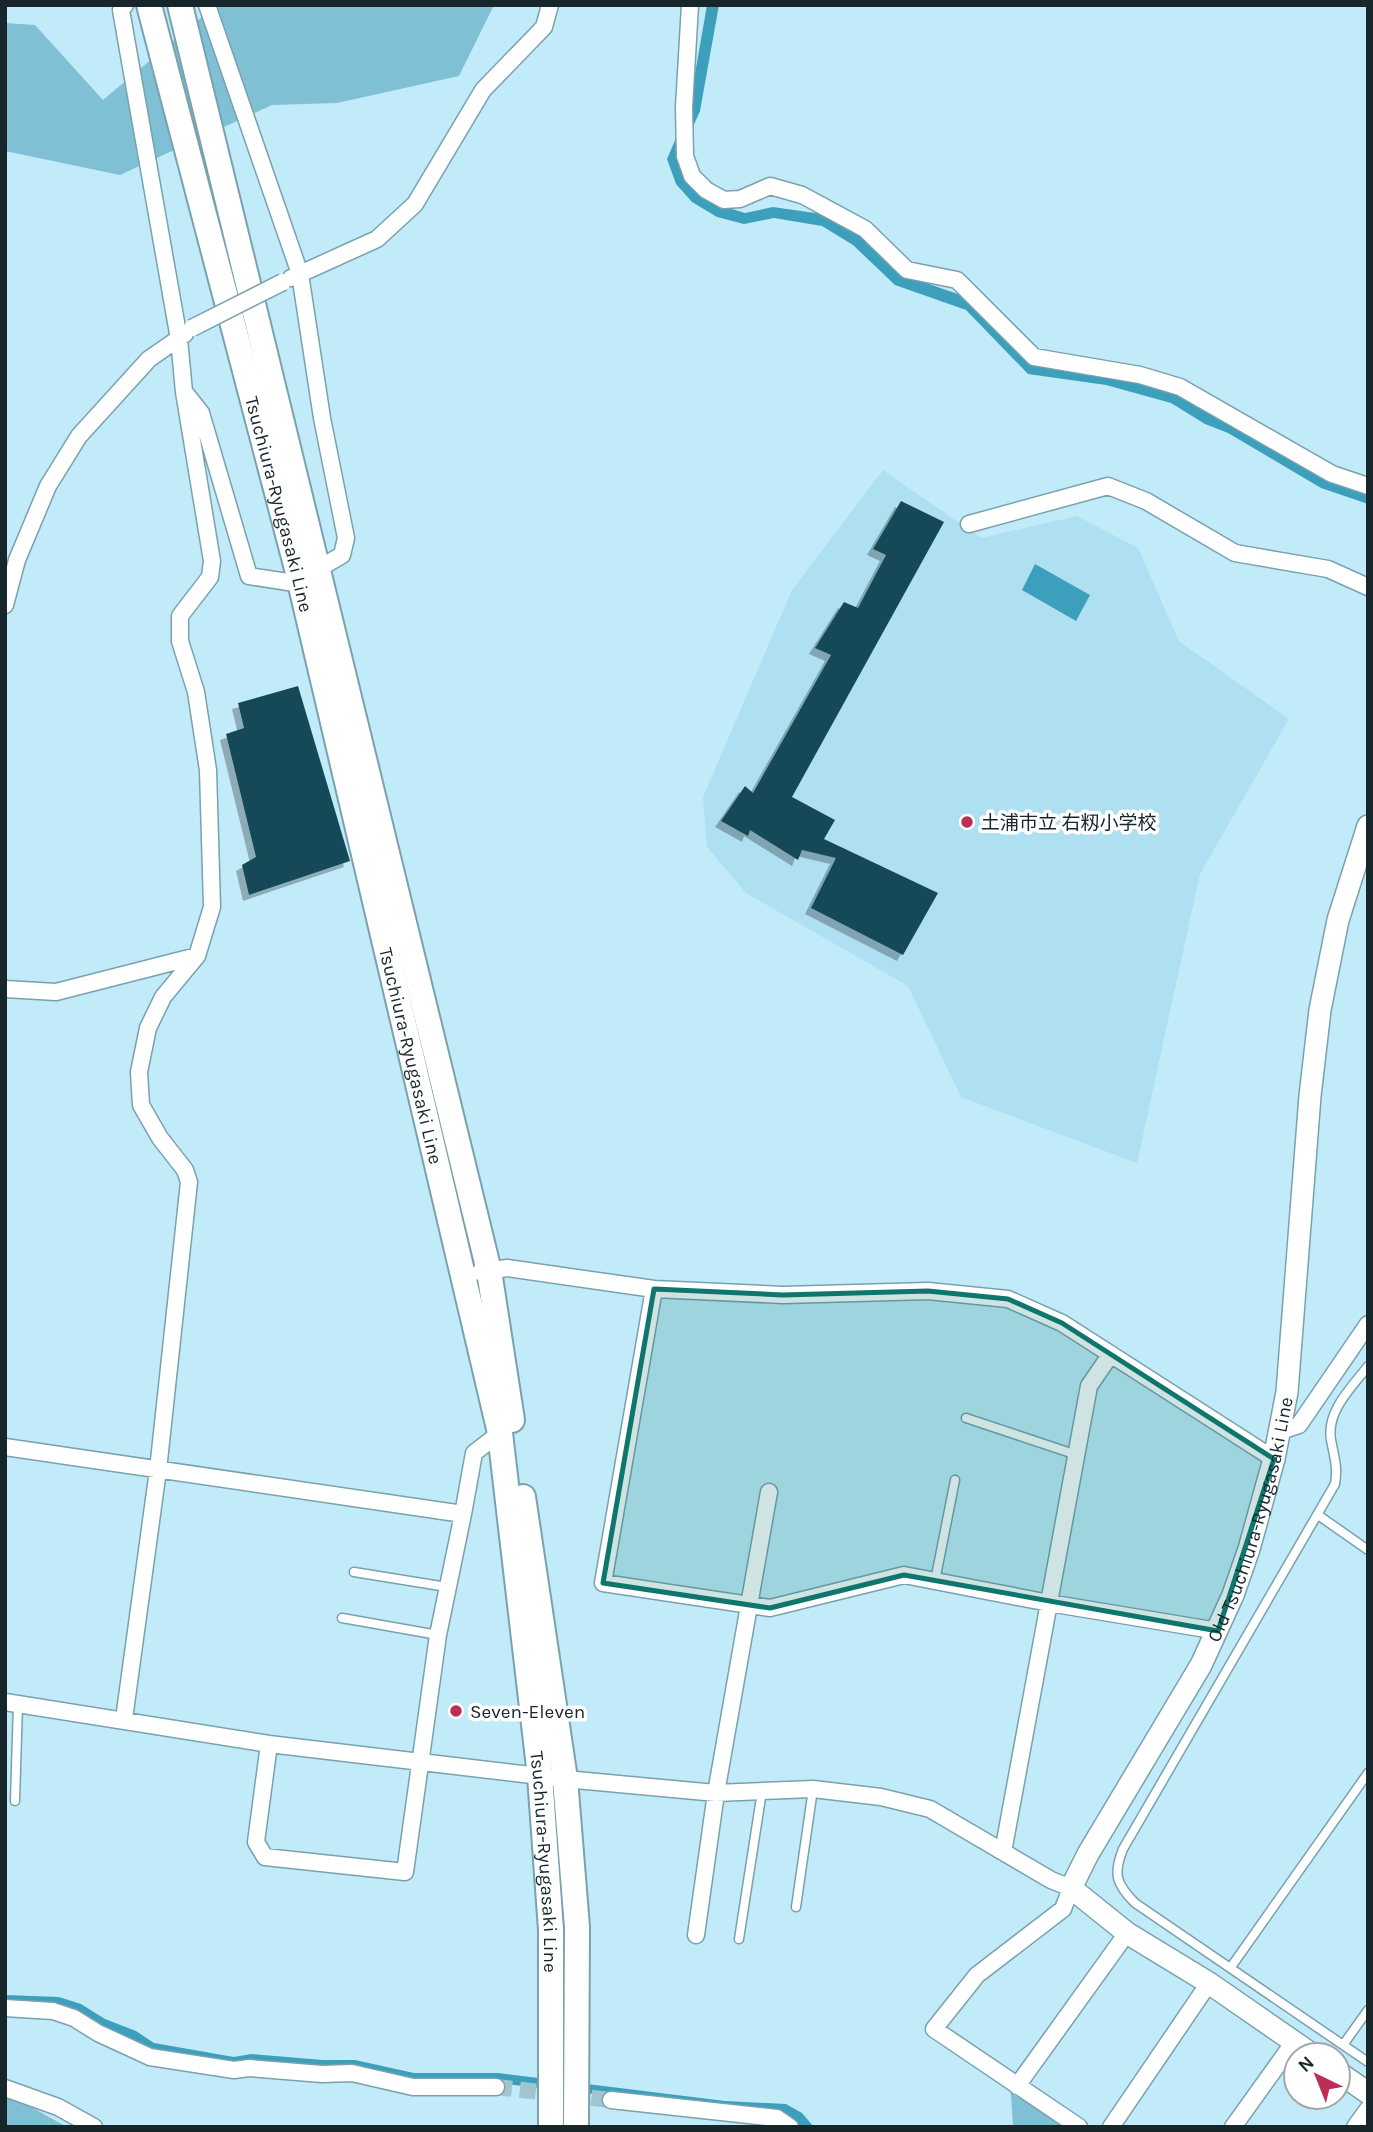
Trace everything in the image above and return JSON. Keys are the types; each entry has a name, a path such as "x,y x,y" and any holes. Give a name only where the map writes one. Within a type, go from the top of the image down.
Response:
{"main road":[{"name":"Tsuchiura-Ryugasaki Line","path":"149,5 309,576 489,1271 553,1778 551,2127"},
{"name":"Tsuchiura-Ryugasaki Line","path":"180,5 500,1433 577,1927 576,2127"}],"street":[{"path":"124,1719 158,1470 189,1182 185,1170 160,1138 141,1105 139,1072 148,1028 163,997 197,956 212,907 208,770 196,692 180,641 180,616 210,577 212,561 184,393 186,333 121,10 125,5"},
{"path":"184,393 201,413 249,576 309,576 342,555 346,538 322,418 300,274 206,5"},
{"path":"5,605 17,559 48,486 79,436 149,359 186,333 283,282 377,239 415,204 483,90 544,27 550,5"},
{"path":"690,5 684,107 685,156 692,176 706,190 724,200 740,199 770,186 802,195 864,229 907,270 957,279 1034,357 1140,375 1180,387 1332,474 1368,486"},
{"path":"969,524 1108,486 1146,500 1235,553 1328,569 1368,587"},
{"name":"Old Tsuchiura-Ryugasaki Line","path":"1071,1888 1088,1854 1201,1665 1218,1631 1249,1549 1281,1431 1287,1392 1310,1096 1320,1010 1338,920 1368,825"},
{"path":"5,989 56,992 197,956"},
{"path":"464,1273 507,1268 654,1289 783,1294 928,1291 1008,1299 1062,1323 1274,1459"},
{"path":"654,1289 603,1583 770,1608 904,1575 1049,1603 1218,1631"},
{"path":"1281,1431 1298,1425 1368,1324"},
{"path":"1003,1852 1089,1386 1111,1354"},
{"path":"269,1744 256,1842 265,1857 405,1872 438,1635 474,1453 500,1433"},
{"path":"5,1447 463,1514"},
{"path":"696,1936 716,1793 769,1492"},
{"path":"12,1703 269,1744 553,1778 716,1793 813,1788 881,1797 930,1808 1051,1880 1071,1888 1127,1933 1209,1983 1293,2041"},
{"path":"1071,1888 1063,1909 977,1975 933,2029 1079,2127"},
{"path":"1017,2085 1127,1933"},
{"path":"1111,2127 1209,1983"},
{"path":"5,2008 54,2011 74,2018 98,2033 150,2057 234,2070 249,2068 322,2074 352,2073 413,2087 496,2087"},
{"path":"1233,2127 1282,2059"},
{"path":"1352,2081 1368,2092"},
{"path":"5,2088 58,2107 94,2127"},
{"path":"611,2100 778,2118 790,2127"},
{"path":"1355,2127 1368,2109"}],"lane":[{"path":"1337,2041 1135,1903 1122,1890 1117,1877 1117,1864 1123,1849 1335,1484 1338,1470 1331,1438 1331,1424 1336,1409 1368,1366"},
{"path":"966,1418 1077,1455"},
{"path":"935,1581 955,1480"},
{"path":"1318,1516 1368,1550"},
{"path":"354,1572 447,1587"},
{"path":"342,1618 438,1635"},
{"path":"12,1703 15,1801"},
{"path":"1231,1967 1368,1773"},
{"path":"796,1907 813,1788"},
{"path":"739,1939 762,1791"},
{"path":"1346,2041 1368,2010"},
{"path":"1352,2051 1368,2062"}],"highlighted area":[{"path":"654,1289 783,1295 928,1291 1008,1299 1062,1323 1274,1459 1218,1631 904,1575 770,1608 603,1583"}],"shaded area":[{"path":"216,5 494,5 459,76 337,103 272,105 120,175 5,151 5,23 35,25 103,100"},
{"path":"707,5 719,5 700,111 679,158 722,206 745,213 773,207 829,215 860,234 903,275 972,299 1032,363 1108,373 1176,392 1368,492 1368,504 1321,488 1171,403 1106,385 1028,374 966,310 895,285 853,245 822,226 774,218 744,224 717,217 692,202 676,184 667,159 689,108"},
{"name":"土浦市立 右籾小学校","path":"883,470 981,538 1077,516 1138,548 1179,641 1289,719 1200,874 1137,1163 961,1097 908,986 746,893 707,847 703,797 792,590"},
{"path":"1035,564 1090,595 1076,621 1022,590"},
{"path":"5,1995 59,1997 81,2004 105,2019 136,2031 154,2043 234,2057 251,2054 355,2060 414,2073 498,2073 725,2101 786,2104 802,2113 814,2127 798,2127 794,2122 612,2096 496,2083 413,2082 234,2065 153,2052 5,2003"},
{"path":"1011,2093 1066,2127 1013,2127"},
{"path":"13,2097 67,2127 5,2127 5,2099"}],"building":[{"path":"901,501 944,522 792,797 835,820 824,839 938,893 903,955 811,908 836,858 802,850 798,860 750,830 748,836 721,821 745,786 753,793 831,655 815,648 844,602 858,608 886,555 873,549"},
{"path":"298,686 350,861 249,895 242,865 256,857 226,734 244,728 238,703"}],"tunnel":[{"path":"496,2087 611,2100"}],"place":[{"name":"土浦市立 右籾小学校","path":"967,822"},
{"name":"Seven-Eleven","path":"456,1711"}]}
